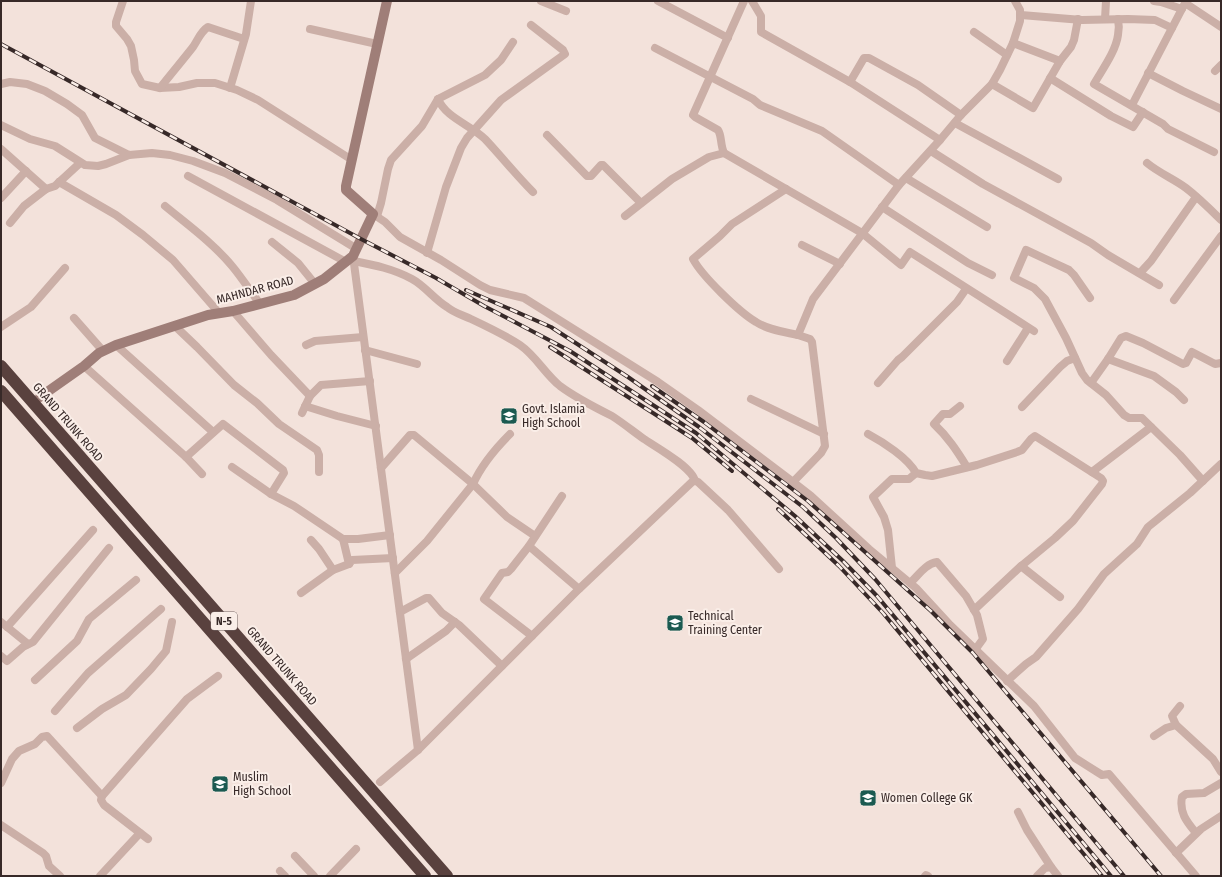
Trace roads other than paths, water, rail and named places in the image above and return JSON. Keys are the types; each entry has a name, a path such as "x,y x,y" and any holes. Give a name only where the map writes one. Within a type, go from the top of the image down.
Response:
{"highway":[{"name":"GRAND TRUNK ROAD","path":"1,366 447,876"},
{"name":"N-5","path":"1,391 425,876"}],"street":[{"path":"123,1 116,26 131,46 135,71 142,84 160,88 179,87 197,83 215,83 230,88 258,100 352,160"},
{"path":"230,88 244,39 250,1"},
{"path":"387,1 357,132 346,190 385,222 400,237 490,290 524,298 658,382 698,410 811,496 910,583 975,650 1034,706 1075,758 1102,775 1109,774 1196,876"},
{"path":"541,1 566,12"},
{"path":"658,1 728,38"},
{"path":"744,1 693,114 694,117 718,130 720,133 720,145 724,153 862,233 901,265 910,252 1031,330 1007,361"},
{"path":"752,1 761,16 761,32 850,82 940,140"},
{"path":"798,335 813,299 899,185 955,123 960,115 992,84 1013,44 1021,15 1015,1"},
{"path":"1105,19 1106,1"},
{"path":"1154,1 1182,9"},
{"path":"1132,106 1185,3 1221,27"},
{"path":"1021,15 1078,20 1155,20 1172,28"},
{"path":"1118,19 1117,40 1110,56 1094,84 1163,124 1168,129 1214,152"},
{"path":"992,84 1033,108 1060,61 1071,47 1078,20"},
{"path":"427,253 454,165 461,148 473,130 501,100 565,54 563,50 531,25"},
{"path":"160,88 182,63 196,43 202,31 208,27 244,39"},
{"path":"310,29 377,44"},
{"path":"974,32 1007,55"},
{"path":"418,750 353,257 381,203 391,160 422,126 438,99 485,75 501,60 513,42"},
{"path":"1013,44 1060,61"},
{"path":"655,48 711,76 753,99 760,105 822,131 899,185"},
{"path":"850,82 864,58 869,58 918,85 960,115"},
{"path":"1215,71 1221,65"},
{"path":"1148,73 1221,109"},
{"path":"1050,78 1111,116 1133,127 1143,112"},
{"path":"1,84 10,82 27,84 45,91 82,115 95,138 130,155"},
{"path":"438,99 449,114 484,139 510,169 533,192"},
{"path":"955,123 1058,180"},
{"path":"1,124 30,139 55,146 85,165 98,166 111,163 130,155 170,155 225,173 277,200 353,257"},
{"path":"547,135 587,176 591,176 601,165 603,165 641,203"},
{"path":"1,149 46,189"},
{"path":"930,151 983,184 1059,225 1158,284"},
{"path":"625,216 672,178 709,157 724,153"},
{"path":"10,223 24,206 46,189 55,186 80,162"},
{"path":"1146,163 1157,172 1186,187 1221,220"},
{"path":"1,198 26,171"},
{"path":"188,176 353,257 409,277 448,308 520,345 532,355 547,374 559,385 613,417 672,458 690,471 694,476 694,481"},
{"path":"906,178 987,227"},
{"path":"59,182 116,215 143,235 173,260 219,313"},
{"path":"786,189 732,224 693,259 719,290 757,323 810,339 812,342 825,446 793,482"},
{"path":"1140,273 1151,261 1196,196"},
{"path":"165,206 219,252 260,304"},
{"path":"882,207 968,263 992,275"},
{"path":"1174,300 1221,236"},
{"path":"272,242 298,263 315,284"},
{"path":"802,245 840,264"},
{"path":"1090,298 1069,270 1026,250 1014,278 1034,288 1045,299 1066,338 1082,373 1091,383 1106,395 1124,415 1129,418 1142,418 1180,455 1203,481"},
{"name":"MAHNDAR ROAD","path":"40,397 84,366 99,353 116,345 208,316 294,295 315,284 353,257"},
{"path":"1,327 31,307 66,268"},
{"path":"878,383 898,360 907,353 957,302 966,289"},
{"path":"233,311 271,355 310,396"},
{"path":"74,318 103,351"},
{"path":"176,327 234,385 280,424 317,450 319,455 319,472"},
{"path":"1091,383 1121,338 1126,336 1143,343 1183,364 1186,363 1192,352 1215,364 1221,363"},
{"path":"306,345 315,341 363,337"},
{"path":"116,345 213,432"},
{"path":"365,350 417,364"},
{"path":"1022,407 1060,367 1067,361 1075,358"},
{"path":"1108,359 1154,376 1176,392 1184,400"},
{"path":"84,366 186,457 202,474"},
{"path":"370,381 321,385 310,396 304,410 376,426"},
{"path":"751,399 824,434"},
{"path":"960,406 950,414 943,414 934,424 946,434 967,467"},
{"path":"186,457 223,424 282,470 284,473 271,494"},
{"path":"1092,472 1151,427"},
{"path":"395,574 427,541 473,484 478,474 500,444 510,434"},
{"path":"868,434 876,438 906,460 914,468 916,473 925,476 932,476 967,467 1017,452 1022,450 1035,436 1092,472 1103,481 1073,521 1021,566 974,610"},
{"path":"381,468 410,435 414,435 473,484 506,517 535,536"},
{"path":"1008,681 1036,657 1070,619 1104,574 1137,544 1148,527 1221,464"},
{"path":"232,467 271,494 294,506 343,539 358,539 390,535"},
{"path":"892,568 888,530 884,517 874,497 892,479 908,479 916,473"},
{"path":"694,481 700,484 728,510 779,569"},
{"path":"380,782 418,750 579,589 694,481"},
{"path":"532,636 484,599 502,573 508,572 529,546 562,496"},
{"path":"28,644 4,624 93,530"},
{"path":"343,539 349,564"},
{"path":"310,540 319,549 333,570"},
{"path":"529,546 579,589"},
{"path":"1,656 7,661 28,644 33,642 109,548"},
{"path":"301,593 333,570 349,564 352,560 393,558"},
{"path":"910,583 931,563 937,562 966,596 977,615 983,639 975,650"},
{"path":"1021,566 1060,597"},
{"path":"35,680 78,641 89,619 136,580"},
{"path":"400,612 426,598 429,598 442,612 455,622 502,666"},
{"path":"55,711 88,673 161,609"},
{"path":"77,728 102,709 126,695 151,669 166,651 172,622"},
{"path":"406,660 446,631 455,622"},
{"path":"148,839 104,805 101,800 102,796 187,699 218,676"},
{"path":"1180,706 1172,716 1176,725 1213,759 1221,772"},
{"path":"1154,736 1166,728 1176,725"},
{"path":"1,783 12,758 18,750 35,744 42,737 47,736 102,796"},
{"path":"1196,833 1183,815 1181,808 1182,798 1186,794 1204,793 1221,783"},
{"path":"1018,812 1058,876"},
{"path":"1176,854 1196,833 1221,816"},
{"path":"1,825 43,853 46,856 49,866 60,876"},
{"path":"100,876 140,833"},
{"path":"330,876 356,849"},
{"path":"295,856 314,876"},
{"path":"1036,876 1045,868 1051,867"}],"railway":[{"path":"1,44 436,278 484,306 570,351 696,433 795,516 843,561 877,596 1111,876"},
{"path":"466,290 551,327 628,377 699,427 803,507 836,538 875,579 1124,876"},
{"path":"550,347 692,438 732,471"},
{"path":"652,386 704,422 808,501 931,611 973,653 1161,876"},
{"path":"778,509 839,566 883,613 1102,876"}],"place":[{"name":"Govt. Islamia High School","path":"509,416"},
{"name":"Technical Training Center","path":"675,623"},
{"name":"Muslim High School","path":"220,784"},
{"name":"Women College GK","path":"868,798"}]}
